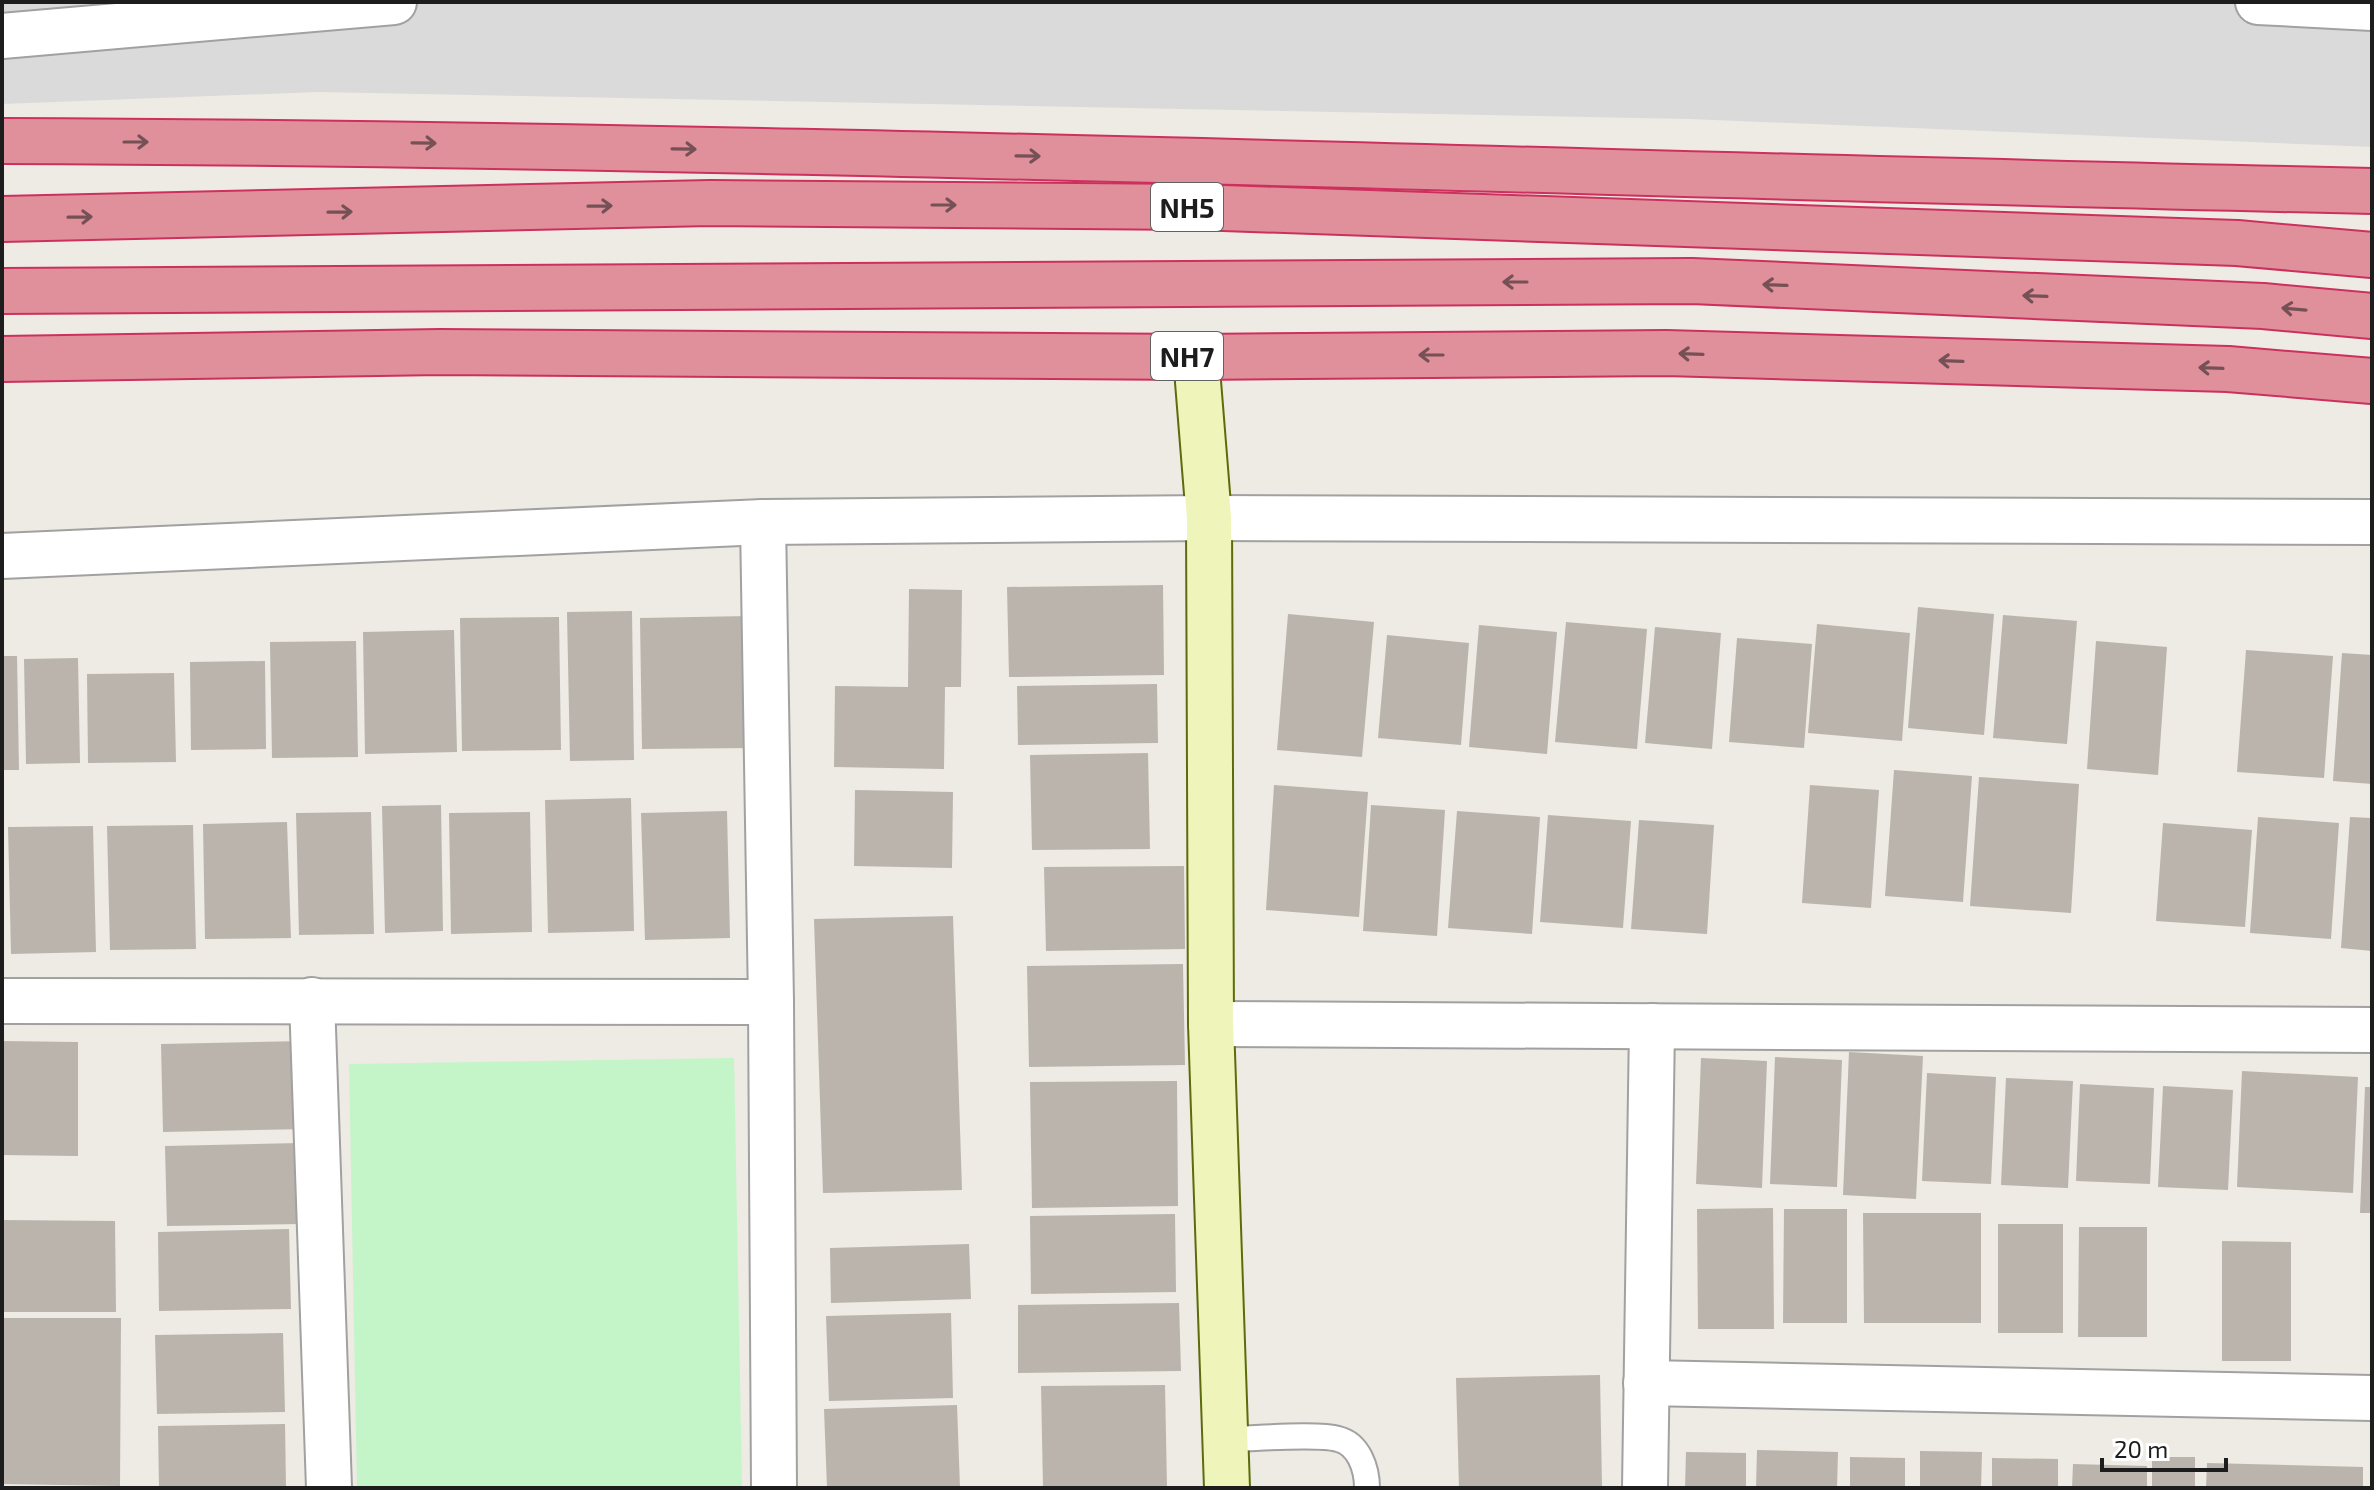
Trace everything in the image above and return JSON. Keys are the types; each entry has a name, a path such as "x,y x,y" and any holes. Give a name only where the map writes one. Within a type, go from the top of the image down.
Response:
{"highway":[{"path":"2,141 393,142 1682,177 2372,191"},
{"path":"880,153 880,205"},
{"name":"NH5","path":"2,219 710,203 1195,207 2237,243 2372,255"},
{"path":"2,291 1692,281 2263,306 2372,316"},
{"path":"890,286 892,354"},
{"name":"NH7","path":"2,359 440,352 1196,357 1666,353 2228,369 2372,381"}],"street":[{"path":"2,36 394,2"},
{"path":"2258,2 2372,8"},
{"path":"1196,357 1209,518 1211,1024 1227,1488"},
{"path":"2,556 763,522 1209,518 2372,522"},
{"path":"763,522 771,1002 774,1488"},
{"path":"312,1000 329,1488"},
{"path":"2,1001 771,1002"},
{"path":"1211,1024 2372,1030"},
{"path":"1645,1488 1652,1026"},
{"path":"1646,1383 2372,1398"}],"lane":[{"path":"1226,1439 1339,1439 1356,1451 1367,1470 1367,1488"}],"shaded area":[{"path":"2,2 2372,2 2372,147 1690,119 318,92 2,104"}],"green space":[{"path":"734,1058 742,1488 357,1488 349,1064"}],"building":[{"path":"1163,585 1164,675 1009,677 1007,587"},
{"path":"909,589 962,590 961,687 945,687 944,769 834,767 835,686 908,687"},
{"path":"1918,607 1994,614 1984,735 1908,728"},
{"path":"632,611 634,760 570,761 567,612"},
{"path":"1288,614 1374,622 1362,757 1277,750"},
{"path":"2003,615 2077,621 2067,744 1993,738"},
{"path":"749,616 751,748 642,749 640,618"},
{"path":"559,617 561,750 462,751 460,618"},
{"path":"1566,622 1647,629 1637,749 1555,742"},
{"path":"1817,624 1910,633 1902,741 1808,733"},
{"path":"1479,625 1557,632 1547,754 1469,747"},
{"path":"1655,627 1721,633 1712,749 1645,743"},
{"path":"454,630 457,752 365,754 363,632"},
{"path":"1387,635 1469,643 1461,745 1378,738"},
{"path":"1737,638 1812,644 1804,748 1729,742"},
{"path":"356,641 358,757 272,758 270,642"},
{"path":"2096,641 2167,647 2158,775 2087,769"},
{"path":"2246,650 2333,656 2324,778 2237,772"},
{"path":"2342,653 2372,655 2372,784 2333,781"},
{"path":"2,656 17,656 19,770 2,770"},
{"path":"78,658 80,763 26,764 24,659"},
{"path":"265,661 266,749 191,750 190,662"},
{"path":"174,673 176,762 88,763 87,674"},
{"path":"1157,684 1158,743 1018,745 1017,686"},
{"path":"1148,753 1150,849 1032,850 1030,755"},
{"path":"1894,770 1972,776 1963,902 1885,896"},
{"path":"1979,777 2079,784 2071,913 1970,906"},
{"path":"1274,785 1368,792 1359,917 1266,910"},
{"path":"1810,785 1879,790 1871,908 1802,903"},
{"path":"855,790 953,792 952,868 854,866"},
{"path":"631,798 634,931 548,933 545,800"},
{"path":"441,805 443,931 385,933 382,806"},
{"path":"1371,805 1445,810 1437,936 1363,931"},
{"path":"727,811 730,938 645,940 641,813"},
{"path":"1457,811 1540,817 1532,934 1448,928"},
{"path":"371,812 374,934 299,935 296,813"},
{"path":"530,812 532,932 451,934 449,813"},
{"path":"1548,815 1631,821 1623,928 1540,922"},
{"path":"2258,817 2339,823 2331,939 2250,933"},
{"path":"2350,817 2372,818 2372,951 2341,948"},
{"path":"1639,820 1714,825 1707,934 1631,929"},
{"path":"287,822 291,938 205,939 203,824"},
{"path":"2163,823 2252,830 2245,927 2156,921"},
{"path":"193,825 196,949 110,950 107,826"},
{"path":"93,826 96,952 11,954 8,827"},
{"path":"1184,866 1185,949 1046,951 1044,867"},
{"path":"953,916 962,1190 823,1193 814,919"},
{"path":"1183,964 1185,1065 1029,1067 1027,966"},
{"path":"2,1041 78,1042 78,1156 2,1155"},
{"path":"304,1041 306,1129 163,1132 161,1044"},
{"path":"1849,1052 1923,1056 1916,1199 1843,1195"},
{"path":"1775,1057 1842,1060 1837,1187 1770,1184"},
{"path":"1701,1058 1767,1061 1762,1188 1696,1184"},
{"path":"2242,1071 2358,1077 2353,1193 2237,1187"},
{"path":"1927,1073 1996,1077 1991,1184 1922,1181"},
{"path":"2006,1078 2073,1081 2068,1188 2001,1185"},
{"path":"1177,1081 1178,1206 1032,1208 1030,1082"},
{"path":"2080,1084 2154,1088 2150,1184 2076,1181"},
{"path":"2163,1086 2233,1090 2228,1190 2158,1187"},
{"path":"2365,1087 2372,1087 2372,1213 2360,1213"},
{"path":"300,1143 302,1224 167,1226 165,1146"},
{"path":"1773,1208 1774,1329 1698,1329 1697,1209"},
{"path":"1784,1209 1847,1209 1847,1323 1783,1323"},
{"path":"1863,1213 1981,1213 1981,1323 1864,1323"},
{"path":"1175,1214 1176,1292 1031,1294 1030,1216"},
{"path":"2,1220 115,1221 116,1312 2,1312"},
{"path":"1998,1224 2063,1224 2063,1333 1998,1333"},
{"path":"2079,1227 2147,1227 2147,1337 2078,1337"},
{"path":"289,1229 291,1309 159,1311 158,1232"},
{"path":"2222,1241 2291,1242 2291,1361 2222,1361"},
{"path":"969,1244 971,1299 831,1303 830,1248"},
{"path":"1179,1303 1181,1371 1018,1373 1018,1305"},
{"path":"951,1313 953,1398 829,1401 826,1316"},
{"path":"2,1318 121,1318 120,1486 2,1484"},
{"path":"283,1333 285,1412 157,1414 155,1335"},
{"path":"1600,1375 1602,1488 1459,1488 1456,1378"},
{"path":"1165,1385 1167,1487 1043,1488 1041,1386"},
{"path":"957,1405 960,1488 827,1488 824,1409"},
{"path":"285,1424 286,1488 159,1488 158,1426"},
{"path":"1757,1450 1838,1452 1837,1488 1756,1488"},
{"path":"1920,1451 1982,1452 1981,1488 1920,1488"},
{"path":"1686,1452 1746,1453 1746,1488 1685,1488"},
{"path":"1850,1457 1905,1458 1905,1488 1850,1488"},
{"path":"2152,1457 2195,1457 2195,1488 2152,1488"},
{"path":"1992,1458 2058,1459 2058,1488 1992,1488"},
{"path":"2207,1463 2363,1467 2363,1488 2206,1488"},
{"path":"2073,1464 2147,1466 2147,1488 2072,1488"}]}
